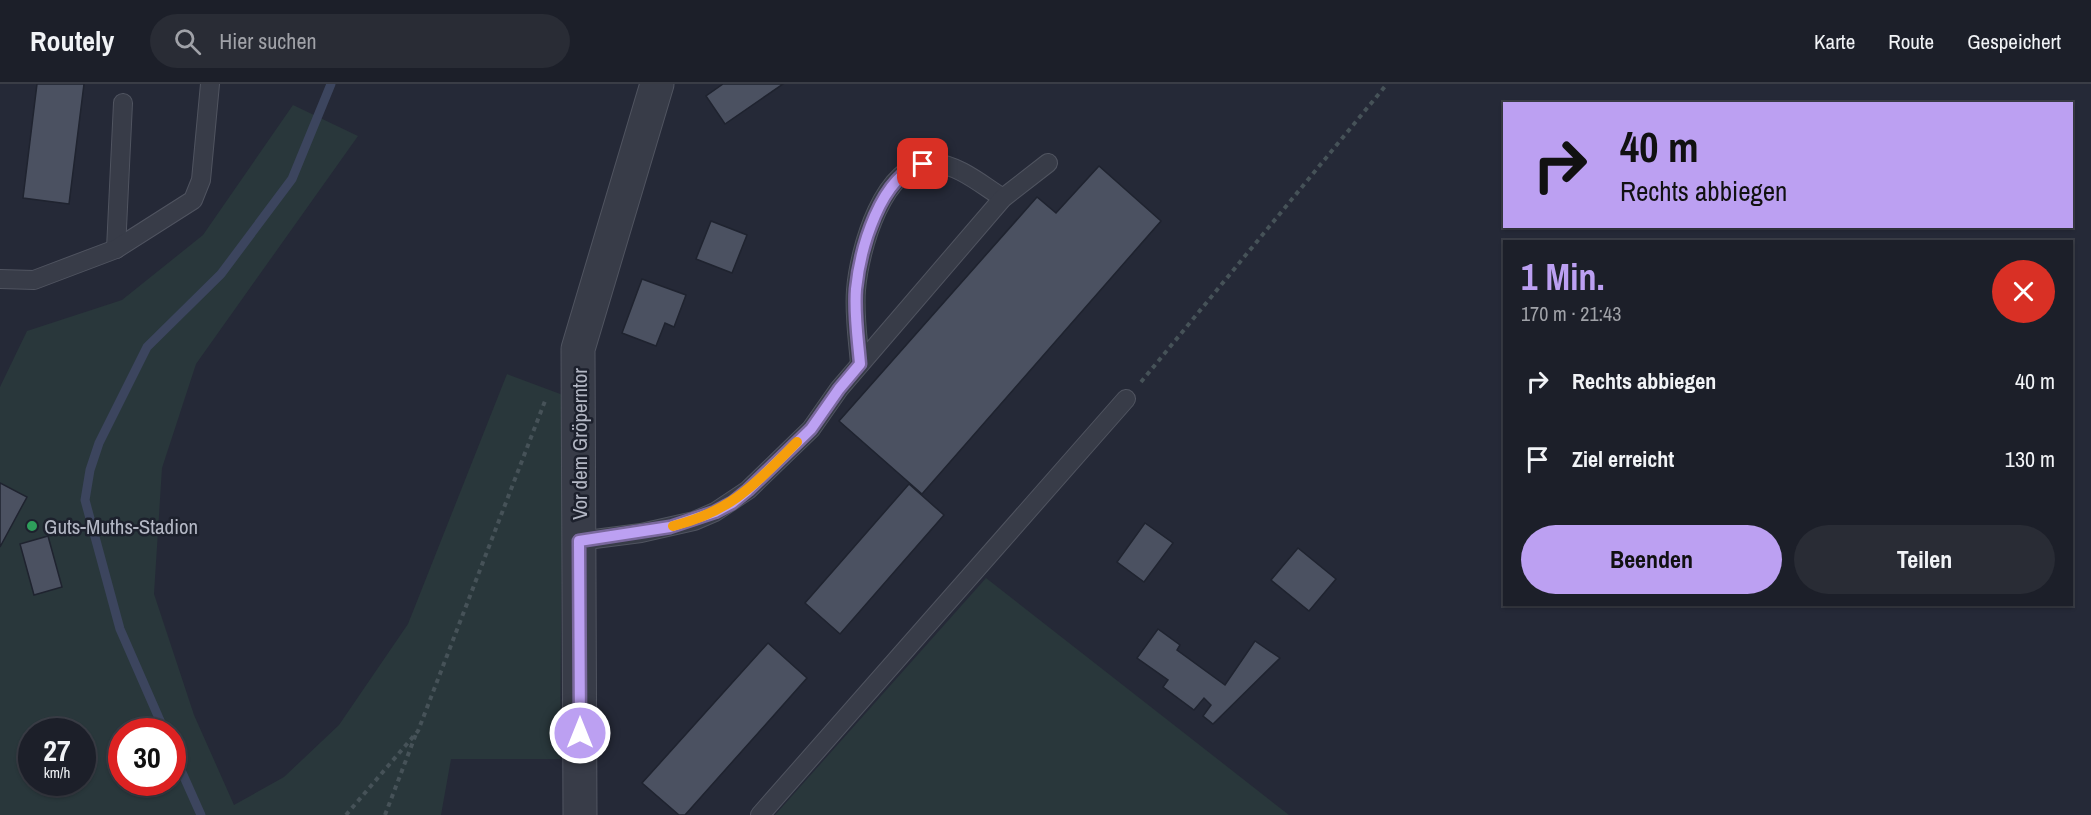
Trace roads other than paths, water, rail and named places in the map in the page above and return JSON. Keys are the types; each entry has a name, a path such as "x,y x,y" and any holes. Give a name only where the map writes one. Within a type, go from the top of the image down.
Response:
{"street":[{"name":"Vor dem Gröperntor","path":"580,815 578,349 657,84"}],"lane":[{"path":"0,279 34,280 116,249 193,200 201,180 210,84"},
{"path":"116,249 123,103"},
{"path":"579,541 670,527 715,512 732,503 811,429 839,389 1003,198 1048,163"},
{"path":"860,364 855,310 858,279 876,214 893,183 913,167 923,164 940,164 955,168 1003,198"},
{"path":"760,815 1126,399"}],"waterway":[{"path":"159,718 120,629 85,500 90,470 99,443 147,347 221,274 292,179 331,84"},
{"path":"186,781 201,815"}],"place":[{"name":"Guts-Muths-Stadion","path":"32,526"}]}
